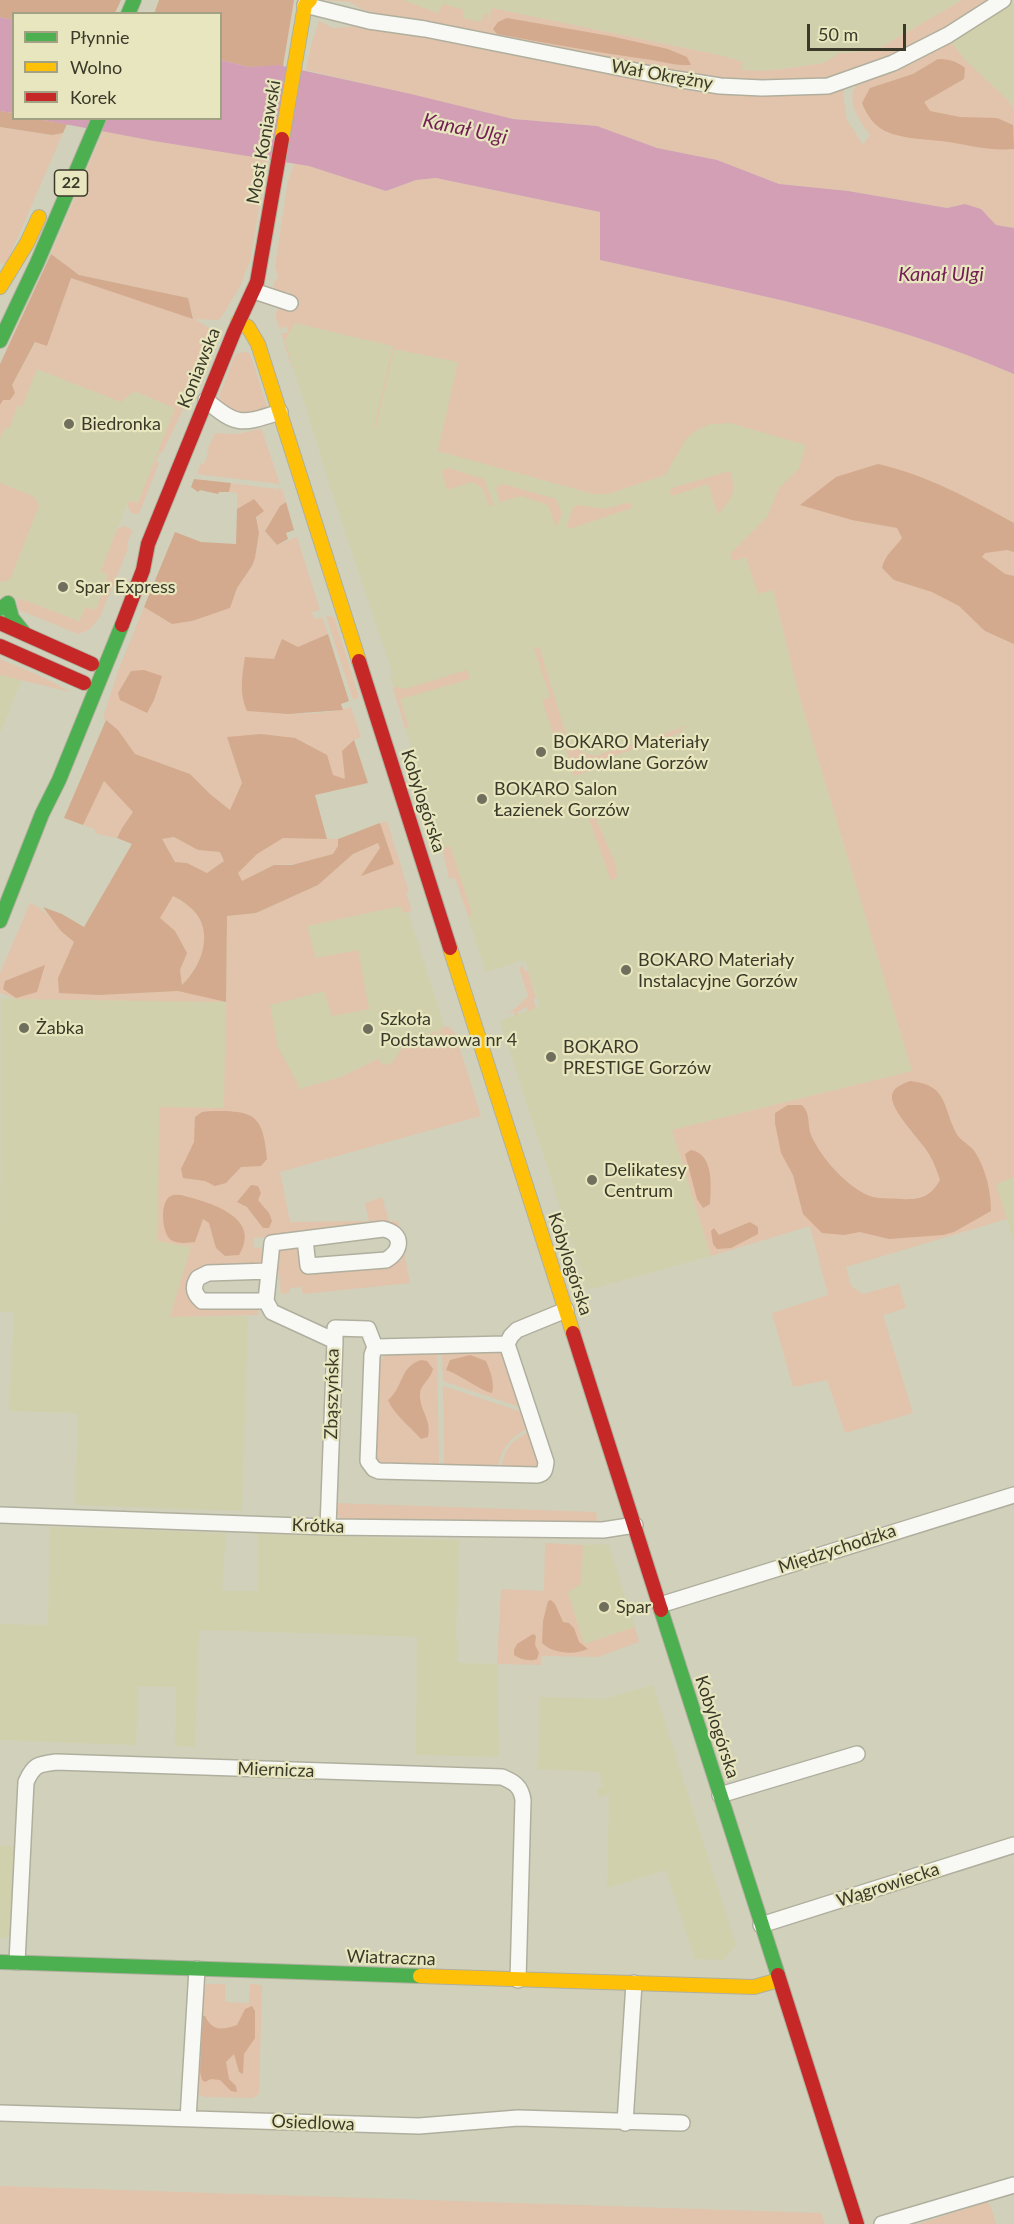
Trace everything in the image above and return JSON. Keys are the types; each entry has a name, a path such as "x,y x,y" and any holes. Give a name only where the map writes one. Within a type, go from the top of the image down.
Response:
{"street":[{"name":"Wał Okrężny","path":"305,5 369,21 425,28 646,73 720,86 762,88 828,86 893,63 948,35 1003,0"},
{"name":"Most Koniawski","path":"260,274 305,5"},
{"name":"22","path":"0,341 98,120"},
{"name":"22","path":"0,288 27,243 47,201"},
{"name":"Koniawska","path":"42,813 49,782 84,683 134,566 148,544 238,322 260,274"},
{"path":"254,291 290,303"},
{"name":"Kobylogórska","path":"238,322 248,327 254,334 280,412 856,2224"},
{"path":"206,400 228,417 243,422 280,412"},
{"name":"Koniawska","path":"0,921 42,813 59,780 101,678 143,570 148,544"},
{"path":"0,609 8,603 16,625 34,639"},
{"path":"0,623 92,664 101,678 84,683 0,646"},
{"path":"269,1271 208,1273 198,1278 194,1287 195,1293 202,1301 266,1301 272,1243 383,1229 391,1231 399,1241 398,1250 386,1260 308,1266 305,1239"},
{"name":"Zbąszyńska","path":"266,1301 272,1312 334,1341 328,1527"},
{"path":"334,1341 335,1328 368,1329 375,1347 372,1355 368,1461 374,1469 400,1472 542,1474 546,1462 507,1344 517,1330 566,1310"},
{"path":"375,1347 507,1344"},
{"name":"Międzychodzka","path":"660,1605 1014,1494"},
{"name":"Krótka","path":"0,1515 328,1527 603,1530 635,1525"},
{"path":"720,1795 857,1754"},
{"name":"Miernicza","path":"17,1962 26,1782 31,1771 40,1764 56,1762 502,1777 513,1781 522,1793 518,1980"},
{"name":"Wągrowiecka","path":"761,1925 1014,1845"},
{"name":"Wiatraczna","path":"0,1962 754,1987 779,1980"},
{"path":"188,2119 197,1969"},
{"path":"625,2123 634,1983"},
{"name":"Osiedlowa","path":"0,2113 419,2126 518,2118 682,2123"},
{"path":"882,2224 1014,2185"}],"shaded area":[{"path":"0,0 121,0 115,12 12,12 12,20 0,17"},
{"path":"159,0 294,0 283,66 249,67 222,60 222,12 155,12"},
{"path":"321,0 402,0 438,13 443,4 464,10 463,18 481,22 484,14 488,14 487,25 492,8 723,56 743,62 741,70 764,71 824,63 840,53 875,51 962,0 1003,0 925,44 834,79 742,84 486,38 363,10 350,2"},
{"path":"386,0 962,0 875,51 840,53 824,63 764,71 740,70 743,62 723,56 492,8 486,30"},
{"path":"1014,1 1014,110 1009,101 966,61 950,41"},
{"path":"507,18 668,49 687,57 691,65 497,34 493,29 498,22"},
{"path":"319,21 333,28 359,26 396,28 739,92 845,87 843,95 847,120 863,145 870,135 854,107 852,100 855,86 861,79 910,63 950,41 966,61 1009,101 1014,110 1014,228 996,225 981,209 965,204 947,208 848,191 779,184 717,160 657,148 597,126 513,119 306,70"},
{"path":"938,59 952,61 965,68 964,79 924,102 930,111 960,117 997,118 1013,125 1014,149 989,149 900,136 885,131 871,119 862,103 870,88 913,74"},
{"path":"0,111 12,113 12,120 43,120 67,124 63,133 52,135 0,127"},
{"path":"0,127 52,135 63,133 6,264 0,263"},
{"path":"103,131 267,159 250,261 242,283 221,318 219,320 195,319 214,331 180,416 162,453 159,453 156,462 159,463 139,514 131,513 127,503 130,501 138,503 175,408 134,391 121,402 37,369 22,407 18,405 9,429 5,427 0,439 0,405 36,342 47,346 71,278 193,318 188,298 79,275 51,254"},
{"path":"295,163 386,191 416,180 436,178 600,212 600,260 810,307 862,321 914,336 1014,374 1014,1177 996,1184 1007,1219 846,1267 851,1286 863,1294 899,1284 906,1308 883,1315 913,1413 845,1433 827,1380 793,1387 772,1313 828,1295 810,1226 711,1256 672,1130 912,1071 799,695 773,590 758,594 746,557 733,561 730,554 767,517 779,488 799,469 806,445 730,423 710,424 697,430 686,439 665,475 608,494 594,494 438,451 458,362 394,349 374,427 393,346 295,323 285,340 292,368 281,333 288,333 287,327 281,328 280,331 275,314 281,306 291,308 289,291 281,294 273,292 274,283 278,277 275,266 288,180"},
{"path":"51,254 79,275 188,298 193,319 71,278 47,346 35,342 12,385 15,393 10,400 3,400 0,405 0,364"},
{"path":"295,323 845,446 770,580 799,695 912,1071 672,1130 711,1256 587,1290 500,1021 540,1006 525,960 486,972 405,728 390,676 393,675 392,671 330,486 285,340"},
{"path":"242,352 250,353 267,407 257,413 234,415 218,400 235,355"},
{"path":"37,369 133,391 176,408 138,504 128,502 117,529 101,571 108,576 96,610 88,607 79,621 21,599 0,596 0,582 4,582 33,496 0,483 0,439 5,427 9,428 18,405 22,406"},
{"path":"260,429 280,484 197,474 201,463 204,464 209,451 207,450 215,433 237,434"},
{"path":"878,464 931,481 1014,523 1014,552 1007,550 985,553 982,557 1005,574 1014,576 1014,644 985,631 959,606 932,592 894,580 882,568 887,556 902,538 897,528 852,520 800,505 836,477"},
{"path":"448,468 484,479 493,505 489,506 483,488 472,482 447,490 442,472"},
{"path":"730,471 733,485 732,495 718,514 708,484 671,496 672,488"},
{"path":"194,479 231,483 229,492 218,494 200,490 198,492 191,487"},
{"path":"0,483 33,496 39,505 11,577 7,581 0,582"},
{"path":"231,483 275,489 277,494 276,488 282,489 286,502 280,506 265,531 277,545 297,537 320,610 312,612 314,619 322,617 328,634 274,659 247,711 313,713 351,707 361,737 354,740 345,780 227,737 242,783 231,811 190,774 135,754 118,730 103,718 118,671 144,607 172,624 230,608 237,588 252,566 259,533 254,499 237,509 237,493 229,492","holes":["131,671 147,712 118,693"]},
{"path":"503,484 556,499 562,514 556,527 548,505 521,496 500,502 496,489"},
{"path":"254,499 264,511 256,517 259,533 255,558 237,588 230,608 192,621 172,624 144,607 175,532 201,542 236,544 237,509"},
{"path":"286,502 294,530 286,533 288,539 277,545 265,531 280,506"},
{"path":"631,504 632,508 569,529 567,526 573,508 577,505 604,509"},
{"path":"124,526 133,530 127,551 100,617 89,630 78,634 17,609 17,599 21,599 79,621 86,607 96,610 108,576 101,571 117,529"},
{"path":"326,616 334,617 359,697 353,700"},
{"path":"328,634 349,701 341,704 343,710 288,714 247,711 242,691 245,657 274,659 282,639 298,647"},
{"path":"539,647 568,741 584,753 595,756 687,727 681,729 682,732 606,759 607,765 574,776 561,731 553,733 542,700 550,697 534,648"},
{"path":"0,659 45,678 70,692 0,675"},
{"path":"144,670 162,676 147,713 120,700 118,693 131,671"},
{"path":"467,670 470,679 400,699 409,727 405,728 393,688 405,689"},
{"path":"0,672 22,678 0,733"},
{"path":"106,720 118,730 135,754 190,774 230,810 242,783 227,737 261,734 295,738 327,755 333,775 345,779 342,751 354,740 368,783 315,795 327,839 283,838 257,854 238,873 242,881 274,865 292,865 333,854 338,846 338,839 380,823 394,864 361,876 380,848 378,843 353,854 318,885 256,913 227,916 226,1002 178,991 99,995 59,993 58,978 74,942 61,931 43,907 62,914 84,927 132,844 117,838 133,812 104,781 83,825 64,818","holes":["174,837 198,850 220,852 224,861 207,873 187,863 175,862 162,839","173,896 190,907 203,927 204,938 200,958 182,985 180,970 187,953 175,931 160,918"]},
{"path":"104,781 134,812 117,838 97,834 94,829 83,825"},
{"path":"595,817 616,865 617,877 611,881 589,819"},
{"path":"387,821 409,892 406,893 412,911 403,913 401,906 307,926 316,958 358,950 369,1009 332,1016 324,991 270,1005 278,1047 299,1086 296,1090 341,1077 378,1059 384,1065 392,1063 402,1048 436,1031 442,1048 445,1048 439,1030 448,1026 455,1033 481,1116 280,1172 290,1222 369,1221 365,1203 382,1197 389,1221 398,1221 410,1283 303,1294 301,1287 290,1288 290,1293 281,1294 276,1253 278,1249 297,1246 300,1252 302,1273 402,1261 395,1228 254,1238 254,1247 261,1248 265,1257 258,1267 199,1269 196,1271 189,1294 256,1306 259,1315 170,1317 191,1247 158,1241 159,1107 224,1108 227,916 256,913 318,885 353,854 378,843 380,848 362,875 393,864 380,823"},
{"path":"174,837 198,850 220,852 224,861 207,873 187,863 175,862 162,839"},
{"path":"283,837 338,839 338,846 334,854 296,864 274,865 241,882 238,873 257,854"},
{"path":"440,837 445,848 450,846 472,913 469,918 450,863 455,878 449,879"},
{"path":"394,869 474,1118 160,1107 192,1247 170,1317 248,1316 242,1511 75,1505 78,1413 9,1411 14,1313 0,1311 1,998 48,999 227,916"},
{"path":"173,895 193,910 200,919 204,938 200,959 182,985 180,970 159,918"},
{"path":"30,903 48,915 74,942 70,953 99,995 179,991 226,1002 17,999 0,993 0,973"},
{"path":"45,965 37,992 16,998 3,989 5,981"},
{"path":"523,966 525,972 528,971 536,998 533,999 536,1008 528,1011 527,1007 517,1012 515,1016 513,1011 505,1014 516,1008 528,996 519,968"},
{"path":"910,1081 923,1083 939,1093 958,1136 979,1159 989,1188 991,1211 954,1232 943,1235 889,1239 860,1232 844,1235 822,1233 803,1214 793,1175 781,1153 775,1113 788,1105 802,1105 807,1112 811,1135 816,1144 829,1163 855,1188 879,1198 919,1198 929,1194 940,1180 929,1154 901,1117 893,1102 892,1095 895,1090"},
{"path":"202,1112 238,1112 254,1118 263,1133 267,1159 261,1166 241,1167 226,1183 215,1186 205,1181 183,1178 181,1169 194,1142 195,1117"},
{"path":"691,1150 704,1158 710,1172 710,1204 703,1208 697,1199 685,1154"},
{"path":"1014,1166 1014,1242 992,1173"},
{"path":"251,1185 258,1186 261,1193 258,1200 269,1213 272,1221 269,1228 263,1228 247,1207 237,1202"},
{"path":"181,1195 218,1207 239,1221 244,1231 245,1242 239,1255 225,1256 216,1248 209,1223 203,1219 195,1242 180,1243 168,1237 163,1218 165,1204 171,1196"},
{"path":"750,1222 758,1227 758,1234 731,1248 717,1249 713,1244 711,1231 714,1228 719,1235"},
{"path":"497,1351 502,1353 523,1408 443,1381 442,1353"},
{"path":"437,1352 439,1467 385,1465 375,1459 372,1453 379,1361 388,1353"},
{"path":"470,1355 486,1361 492,1381 492,1393 446,1370 450,1360"},
{"path":"421,1360 427,1361 433,1369 420,1391 421,1405 429,1431 428,1437 421,1439 398,1416 388,1400 409,1367"},
{"path":"443,1386 525,1413 529,1428 517,1435 504,1449 498,1469 444,1467"},
{"path":"530,1432 538,1457 533,1470 501,1469 504,1456 510,1446 518,1438"},
{"path":"335,1503 596,1512 598,1525 343,1521 336,1513"},
{"path":"50,1527 226,1533 222,1588 226,1591 258,1591 258,1534 459,1540 456,1638 458,1639 458,1663 497,1664 499,1757 416,1755 417,1637 335,1634 199,1630 195,1747 175,1746 176,1687 138,1686 136,1745 0,1740 0,1624 48,1625"},
{"path":"545,1543 583,1545 581,1584 568,1592 584,1644 635,1627 639,1642 598,1657 541,1656 541,1665 497,1664 501,1589 544,1591"},
{"path":"608,1544 635,1627 584,1644 568,1591 581,1583 583,1545"},
{"path":"551,1600 563,1622 569,1623 574,1628 579,1642 588,1649 564,1652 547,1647 542,1643 543,1621 548,1601"},
{"path":"533,1634 536,1636 535,1645 539,1653 537,1659 525,1660 514,1655 517,1644"},
{"path":"653,1685 736,1945 723,1960 695,1959 666,1870 607,1888 609,1794 599,1797 597,1789 603,1786 599,1772 538,1769 540,1697 604,1699"},
{"path":"0,1846 15,1846 12,1933 6,1938 0,1938"},
{"path":"205,1984 225,1984 225,2002 249,2003 250,1984 262,1985 259,2094 253,2098 206,2097 199,2095 196,2089 201,1988"},
{"path":"252,2006 255,2011 255,2038 244,2054 243,2074 239,2072 234,2054 226,2062 229,2079 236,2086 237,2092 231,2091 220,2080 211,2079 205,2082 200,2072 203,2016 215,2027 227,2028 237,2025 245,2009"},
{"path":"0,2186 821,2213 825,2224 0,2224"},
{"path":"987,2202 991,2207 996,2224 918,2224"}],"water":[{"path":"0,17 12,20 12,113 0,111"},
{"name":"Kanał Ulgi","path":"222,60 249,67 278,65 513,119 597,126 657,148 717,160 779,184 848,191 947,208 965,204 981,209 996,225 1014,228 1014,374 914,336 862,321 810,307 600,260 600,212 436,178 416,180 386,191 309,166 154,141 43,120 222,120"}],"traffic: fast":[{"path":"129,12 134,0"},
{"path":"0,341 37,263 98,120"},
{"path":"0,609 8,603 12,618 25,634"},
{"path":"0,921 42,814 59,780 122,625"},
{"path":"661,1610 778,1975"},
{"path":"0,1962 420,1976"}],"traffic: slow":[{"path":"282,139 305,5 310,0"},
{"path":"0,287 27,243 39,217"},
{"path":"238,322 248,327 258,344 359,661"},
{"path":"450,948 573,1333"},
{"path":"420,1976 754,1987 779,1980"}],"traffic: jam":[{"path":"122,625 143,570 148,544 234,332 257,282 282,139"},
{"path":"0,623 92,664"},
{"path":"0,646 84,683"},
{"path":"359,661 450,948"},
{"path":"573,1333 661,1610"},
{"path":"778,1975 857,2224"}],"place":[{"name":"Biedronka","path":"69,424"},
{"name":"Spar Express","path":"63,587"},
{"name":"BOKARO Materiały Budowlane Gorzów","path":"541,752"},
{"name":"BOKARO Salon Łazienek Gorzów","path":"482,799"},
{"name":"BOKARO Materiały Instalacyjne Gorzów","path":"626,970"},
{"name":"Żabka","path":"24,1028"},
{"name":"Szkoła Podstawowa nr 4","path":"368,1029"},
{"name":"BOKARO PRESTIGE Gorzów","path":"551,1057"},
{"name":"Delikatesy Centrum","path":"592,1180"},
{"name":"Spar","path":"604,1607"}]}
